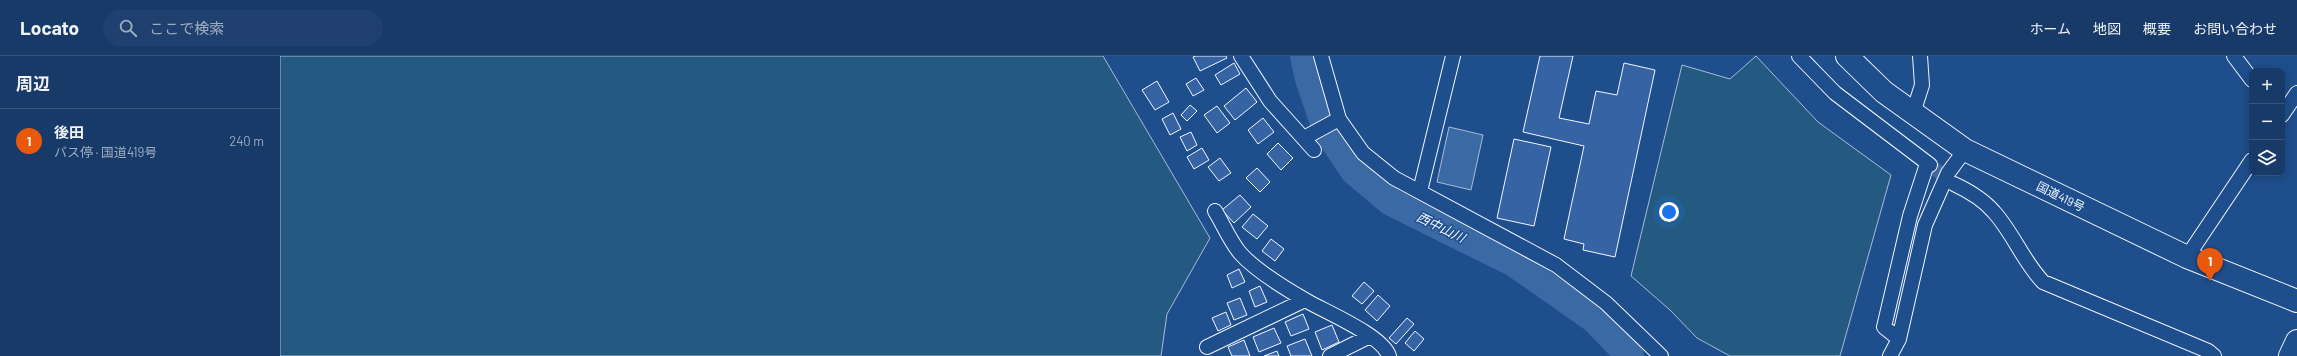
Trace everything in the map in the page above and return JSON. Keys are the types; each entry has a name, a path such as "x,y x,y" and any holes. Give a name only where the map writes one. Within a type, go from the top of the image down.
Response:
{"main road":[{"name":"国道419号","path":"1847,56 1884,92 1965,150 2187,257 2297,301"},
{"path":"2290,356 2297,341"}],"street":[{"path":"1241,56 1270,101 1307,136 1314,150"},
{"path":"1321,56 1336,121 1363,153 1394,178 1556,265 1606,303 1661,356"},
{"path":"1420,191 1453,56"},
{"path":"1799,56 1835,93 1928,164 1910,216 1884,327 1899,339"},
{"path":"1913,113 1922,85 1920,56"},
{"path":"2234,56 2249,76"},
{"path":"2285,107 2297,93"},
{"path":"1307,136 1336,121"},
{"path":"1890,356 1899,339 1926,225 1948,173 1965,150"},
{"path":"2187,257 2249,164"},
{"path":"1954,184 1977,195 1995,212 2034,272 2043,282 2200,348 2214,356"},
{"path":"1215,211 1240,253 1266,274 1305,300 1370,336 1387,350 1389,356"},
{"path":"1208,347 1305,300"},
{"path":"1330,356 1370,336"}],"shaded area":[{"path":"280,56 1103,56 1210,238 1167,314 1161,356 280,356"},
{"path":"1756,56 1818,122 1891,175 1840,356 1730,356 1697,338 1670,310 1631,276 1682,65 1730,79"},
{"path":"1449,127 1483,135 1471,190 1437,182"}],"building":[{"path":"1226,56 1227,58 1200,71 1193,57"},
{"path":"1540,56 1573,56 1559,118 1589,124 1596,91 1617,95 1624,63 1655,70 1615,257 1583,250 1584,244 1564,239 1584,146 1523,132"},
{"path":"1234,63 1240,74 1221,85 1215,75"},
{"path":"1196,78 1204,90 1193,96 1186,84"},
{"path":"1157,81 1169,102 1155,110 1142,90"},
{"path":"1246,88 1257,102 1235,120 1224,106"},
{"path":"1190,105 1197,111 1187,121 1181,115"},
{"path":"1217,106 1230,123 1217,133 1204,115"},
{"path":"1173,113 1181,129 1170,135 1162,119"},
{"path":"1263,118 1274,132 1258,144 1248,130"},
{"path":"1191,132 1197,145 1187,151 1180,137"},
{"path":"1514,139 1551,147 1534,226 1497,218"},
{"path":"1278,143 1293,158 1281,170 1267,154"},
{"path":"1202,148 1209,160 1194,169 1187,157"},
{"path":"1220,158 1231,173 1219,181 1208,167"},
{"path":"1257,168 1270,182 1260,192 1246,178"},
{"path":"1240,195 1251,207 1234,223 1222,210"},
{"path":"1253,214 1268,226 1257,239 1242,227"},
{"path":"1271,239 1284,249 1275,261 1262,251"},
{"path":"1239,269 1245,282 1232,288 1227,275"},
{"path":"1364,282 1374,291 1362,304 1352,296"},
{"path":"1260,286 1267,302 1255,307 1249,291"},
{"path":"1378,295 1390,306 1377,321 1365,310"},
{"path":"1240,298 1247,315 1234,320 1227,303"},
{"path":"1226,312 1231,325 1218,331 1212,318"},
{"path":"1303,314 1309,329 1291,336 1285,322"},
{"path":"1407,318 1414,324 1396,344 1389,338"},
{"path":"1332,325 1339,342 1322,350 1315,332"},
{"path":"1274,328 1281,343 1259,352 1253,337"},
{"path":"1415,331 1424,339 1414,351 1405,343"},
{"path":"1305,339 1312,356 1291,356 1287,346"},
{"path":"1244,340 1250,356 1232,356 1228,347"},
{"path":"1277,351 1279,356 1264,356"}],"waterway":[{"name":"西中山川","path":"1304,56 1309,79 1326,129 1354,171 1391,202 1514,263 1594,319 1630,356"}],"tunnel":[{"path":"1930,165 1954,184"}],"place":[{"name":"後田","path":"2210,281"}]}
